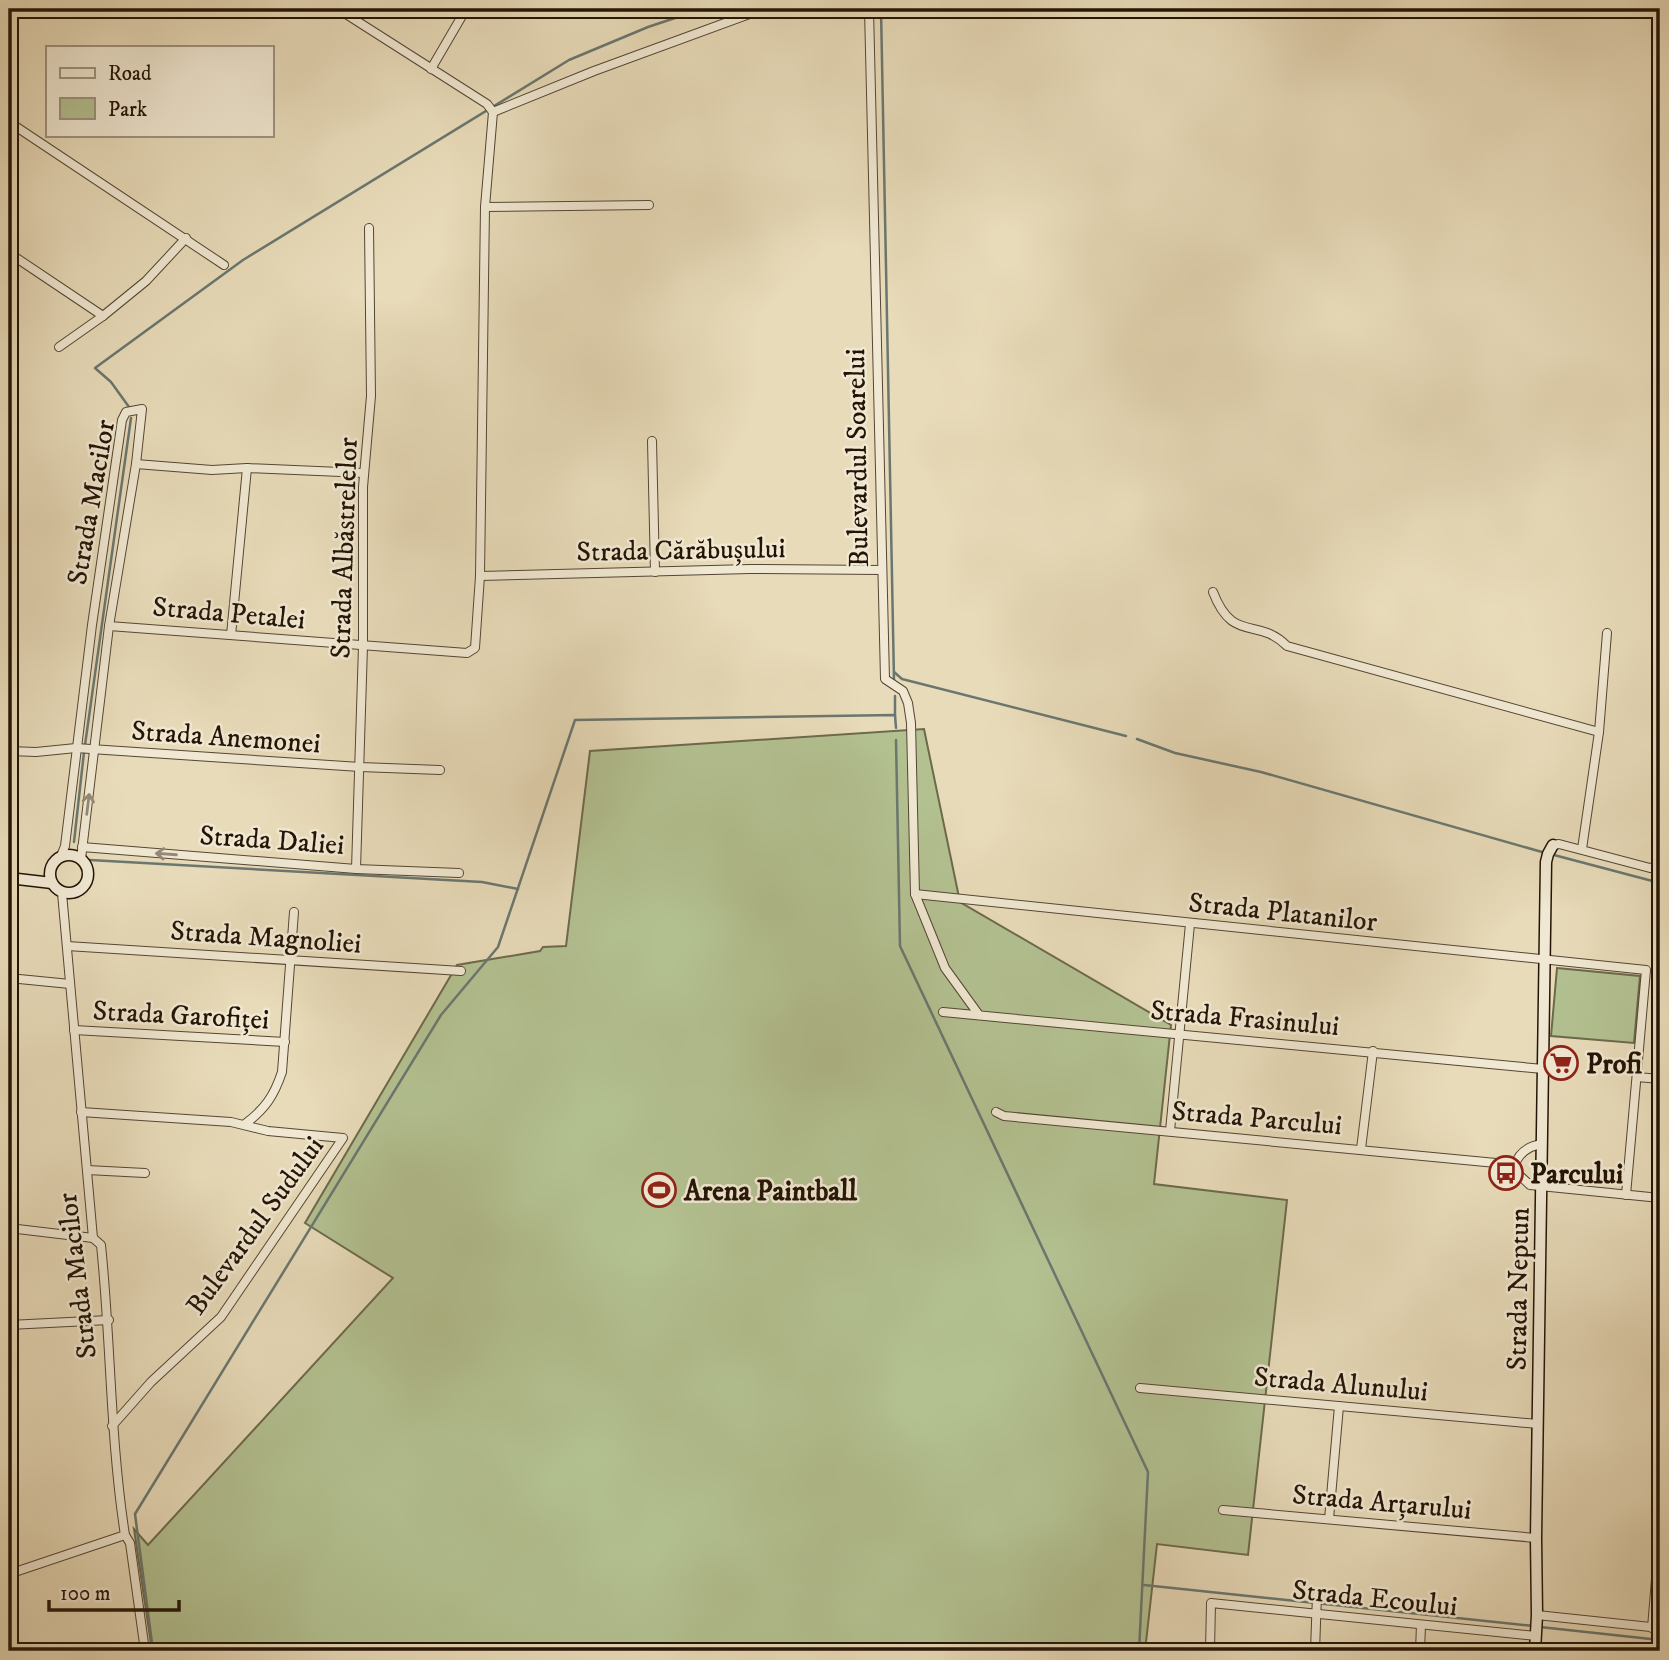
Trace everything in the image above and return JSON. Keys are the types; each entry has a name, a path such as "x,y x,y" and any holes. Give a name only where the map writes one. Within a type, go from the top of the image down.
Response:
{"street":[{"path":"338,9 487,104 493,112 485,207 480,576"},
{"path":"431,69 466,9"},
{"path":"493,112 594,71 762,9"},
{"name":"Bulevardul Soarelui","path":"869,9 885,679 903,691 908,702 911,723 915,894"},
{"path":"9,122 224,265"},
{"path":"485,207 649,205"},
{"name":"Strada Albăstrelelor","path":"356,869 363,646 364,473 371,396 369,228"},
{"path":"58,347 103,316 146,281 186,238"},
{"path":"9,253 103,316"},
{"name":"Strada Macilor","path":"61,856 122,420 126,412 142,408 136,464 109,625 92,750 82,853"},
{"path":"652,441 655,572"},
{"path":"136,464 212,470 247,468 364,473"},
{"path":"231,635 247,468"},
{"name":"Strada Cărăbușului","path":"480,576 882,570"},
{"name":"Strada Petalei","path":"109,625 467,653 475,648 477,637 480,576"},
{"path":"1213,592 1221,611 1237,625 1276,635 1287,646 1599,732"},
{"path":"1582,849 1599,732 1607,633"},
{"name":"Strada Anemonei","path":"9,751 36,752 78,748 440,770"},
{"path":"1553,845 1582,849 1650,868 1660,866"},
{"name":"Strada Neptun","path":"1535,1651 1546,862 1553,845"},
{"path":"82,853 89,872 84,887 70,894 62,893 52,883 50,873 53,863 61,856 82,853"},
{"name":"Strada Daliei","path":"82,853 459,873"},
{"path":"9,878 52,883"},
{"name":"Strada Macilor","path":"62,893 93,1238 101,1245 109,1320 112,1426 125,1535 130,1543 145,1651"},
{"path":"915,894 945,968 979,1015"},
{"name":"Strada Platanilor","path":"915,894 1647,970 1637,1077"},
{"path":"82,1112 245,1124 265,1107 275,1093 282,1072 294,912"},
{"path":"1170,1131 1189,924"},
{"name":"Strada Magnoliei","path":"67,946 461,971"},
{"path":"9,978 70,984"},
{"name":"Strada Frasinului","path":"943,1012 1543,1069"},
{"name":"Strada Garofiței","path":"74,1030 285,1042"},
{"path":"1362,1149 1373,1051"},
{"path":"1626,1195 1637,1077 1660,1079"},
{"name":"Strada Parcului","path":"996,1112 1004,1116 1496,1163 1514,1167 1530,1185 1541,1187"},
{"name":"Bulevardul Sudului","path":"112,1426 151,1382 221,1317 344,1138 268,1131 245,1124"},
{"path":"1514,1167 1525,1150 1542,1144"},
{"path":"86,1170 145,1173"},
{"path":"1541,1187 1660,1198"},
{"path":"9,1228 93,1238"},
{"path":"9,1325 109,1320"},
{"name":"Strada Alunului","path":"1140,1388 1538,1424"},
{"path":"1329,1520 1339,1406"},
{"name":"Strada Arțarului","path":"1223,1510 1536,1538"},
{"path":"9,1574 125,1535"},
{"path":"1656,1628 1659,1543"},
{"path":"1315,1651 1317,1597"},
{"name":"Strada Ecoului","path":"1210,1651 1211,1603 1421,1625 1656,1628"},
{"path":"1420,1651 1421,1625"}],"green space":[{"path":"924,729 960,902 1171,1025 1154,1184 1287,1200 1248,1555 1157,1544 1145,1651 152,1651 134,1529 148,1545 393,1278 305,1223 457,965 540,951 543,947 566,946 590,751"},
{"path":"1557,968 1640,976 1634,1043 1551,1036"}],"waterway":[{"path":"129,407 111,382 95,368 243,260 569,60 648,27 702,9"},
{"path":"881,9 894,680"},
{"path":"85,745 131,418"},
{"path":"894,672 902,679 1126,736"},
{"path":"895,696 895,715"},
{"path":"153,1651 135,1514 441,1015 498,947 575,720 895,715 896,728"},
{"path":"1137,739 1175,753 1261,772 1542,852"},
{"path":"896,740 900,946 1148,1472 1139,1651"},
{"path":"74,842 84,752"},
{"path":"1554,855 1660,883"},
{"path":"90,860 482,882 518,889"},
{"path":"1144,1585 1534,1626"},
{"path":"1540,1627 1660,1640"}],"place":[{"name":"Profi","path":"1561,1063"},
{"name":"Parcului","path":"1506,1173"},
{"name":"Arena Paintball","path":"659,1190"}]}
